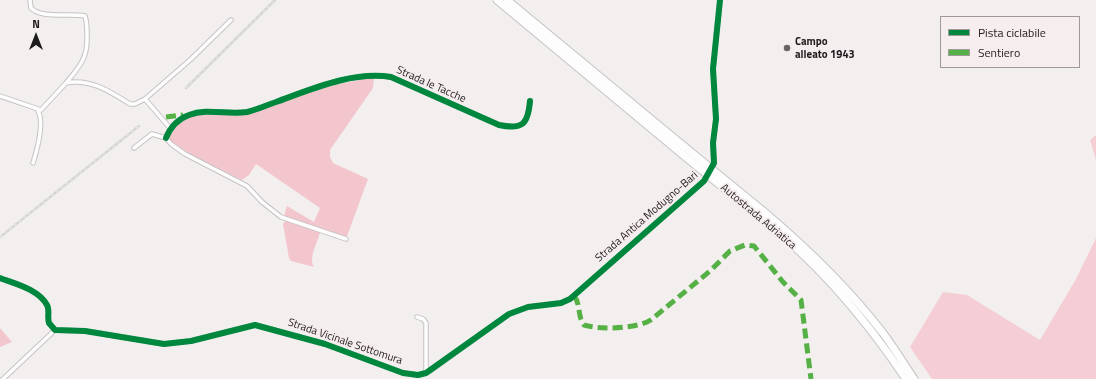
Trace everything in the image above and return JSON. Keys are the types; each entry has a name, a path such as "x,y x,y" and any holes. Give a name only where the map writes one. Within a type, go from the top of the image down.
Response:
{"highway":[{"name":"Autostrada Adriatica","path":"497,0 760,214 834,286 877,337 906,379"},
{"name":"Autostrada Adriatica","path":"507,0 684,151"},
{"name":"Autostrada Adriatica","path":"760,214 796,239 849,292 884,335 914,379"}],"street":[{"path":"30,0 31,8 38,14 73,14 85,16 87,21 88,46 86,56 66,83 40,111 41,127 33,164"},
{"name":"Strada Antica Modugno-Bari","path":"426,373 509,314 528,307 566,302 704,181 711,172 714,163 713,143 716,119 713,69 720,0"},
{"path":"66,83 84,83 98,86 130,104 135,104 145,99 190,60 231,20"},
{"name":"Strada le Tacche","path":"170,128 187,116 213,112 247,112 317,88 362,77 377,75 392,78 499,125 513,128 519,127 524,122 529,112 530,100"},
{"path":"0,96 40,111"},
{"path":"145,99 170,128 166,138"},
{"path":"134,148 152,134 166,138 171,144 185,154 247,186 262,202 282,217 346,238"},
{"path":"0,278 22,286 41,297 47,305 48,323 55,330 3,379"},
{"path":"417,317 423,319 426,324 426,373"},
{"name":"Strada Vicinale Sottomura","path":"55,330 85,331 164,344 190,341 248,325 261,325 325,344 403,373 418,375 426,373"}],"shaded area":[{"path":"374,78 373,88 330,150 330,157 333,163 368,179 346,239 284,216 287,206 314,222 320,208 256,164 249,175 242,180 195,157 169,140 168,133 177,122 192,114 247,112 317,88"},
{"path":"1096,135 1096,160 1090,140"},
{"path":"285,221 320,232 312,259 314,267 291,261 289,258 283,224"},
{"path":"1096,238 1096,379 932,379 910,347 943,292 967,295 1040,340 1076,279"},
{"path":"0,328 12,342 0,347"}],"railway":[{"path":"186,88 275,0"},
{"path":"0,237 139,126"}],"marked path":[{"path":"166,117 183,115"},
{"path":"574,296 578,303 580,318 584,325 600,328 619,328 638,325 652,319 710,271 730,251 745,245 754,246 783,282 801,300 811,379"}],"cycle path":[{"path":"0,278 26,288 43,299 48,307 49,323 55,330 85,331 164,344 191,341 255,325 325,344 403,373 418,375 426,373 509,314 528,307 561,303 570,299 704,181 714,163 713,143 716,119 713,69 720,0"},
{"path":"166,138 175,124 189,115 203,112 247,112 333,82 362,77 391,77 499,125 514,127 523,124 528,115 530,101"}],"place":[{"name":"Campo alleato 1943","path":"787,48"}]}
